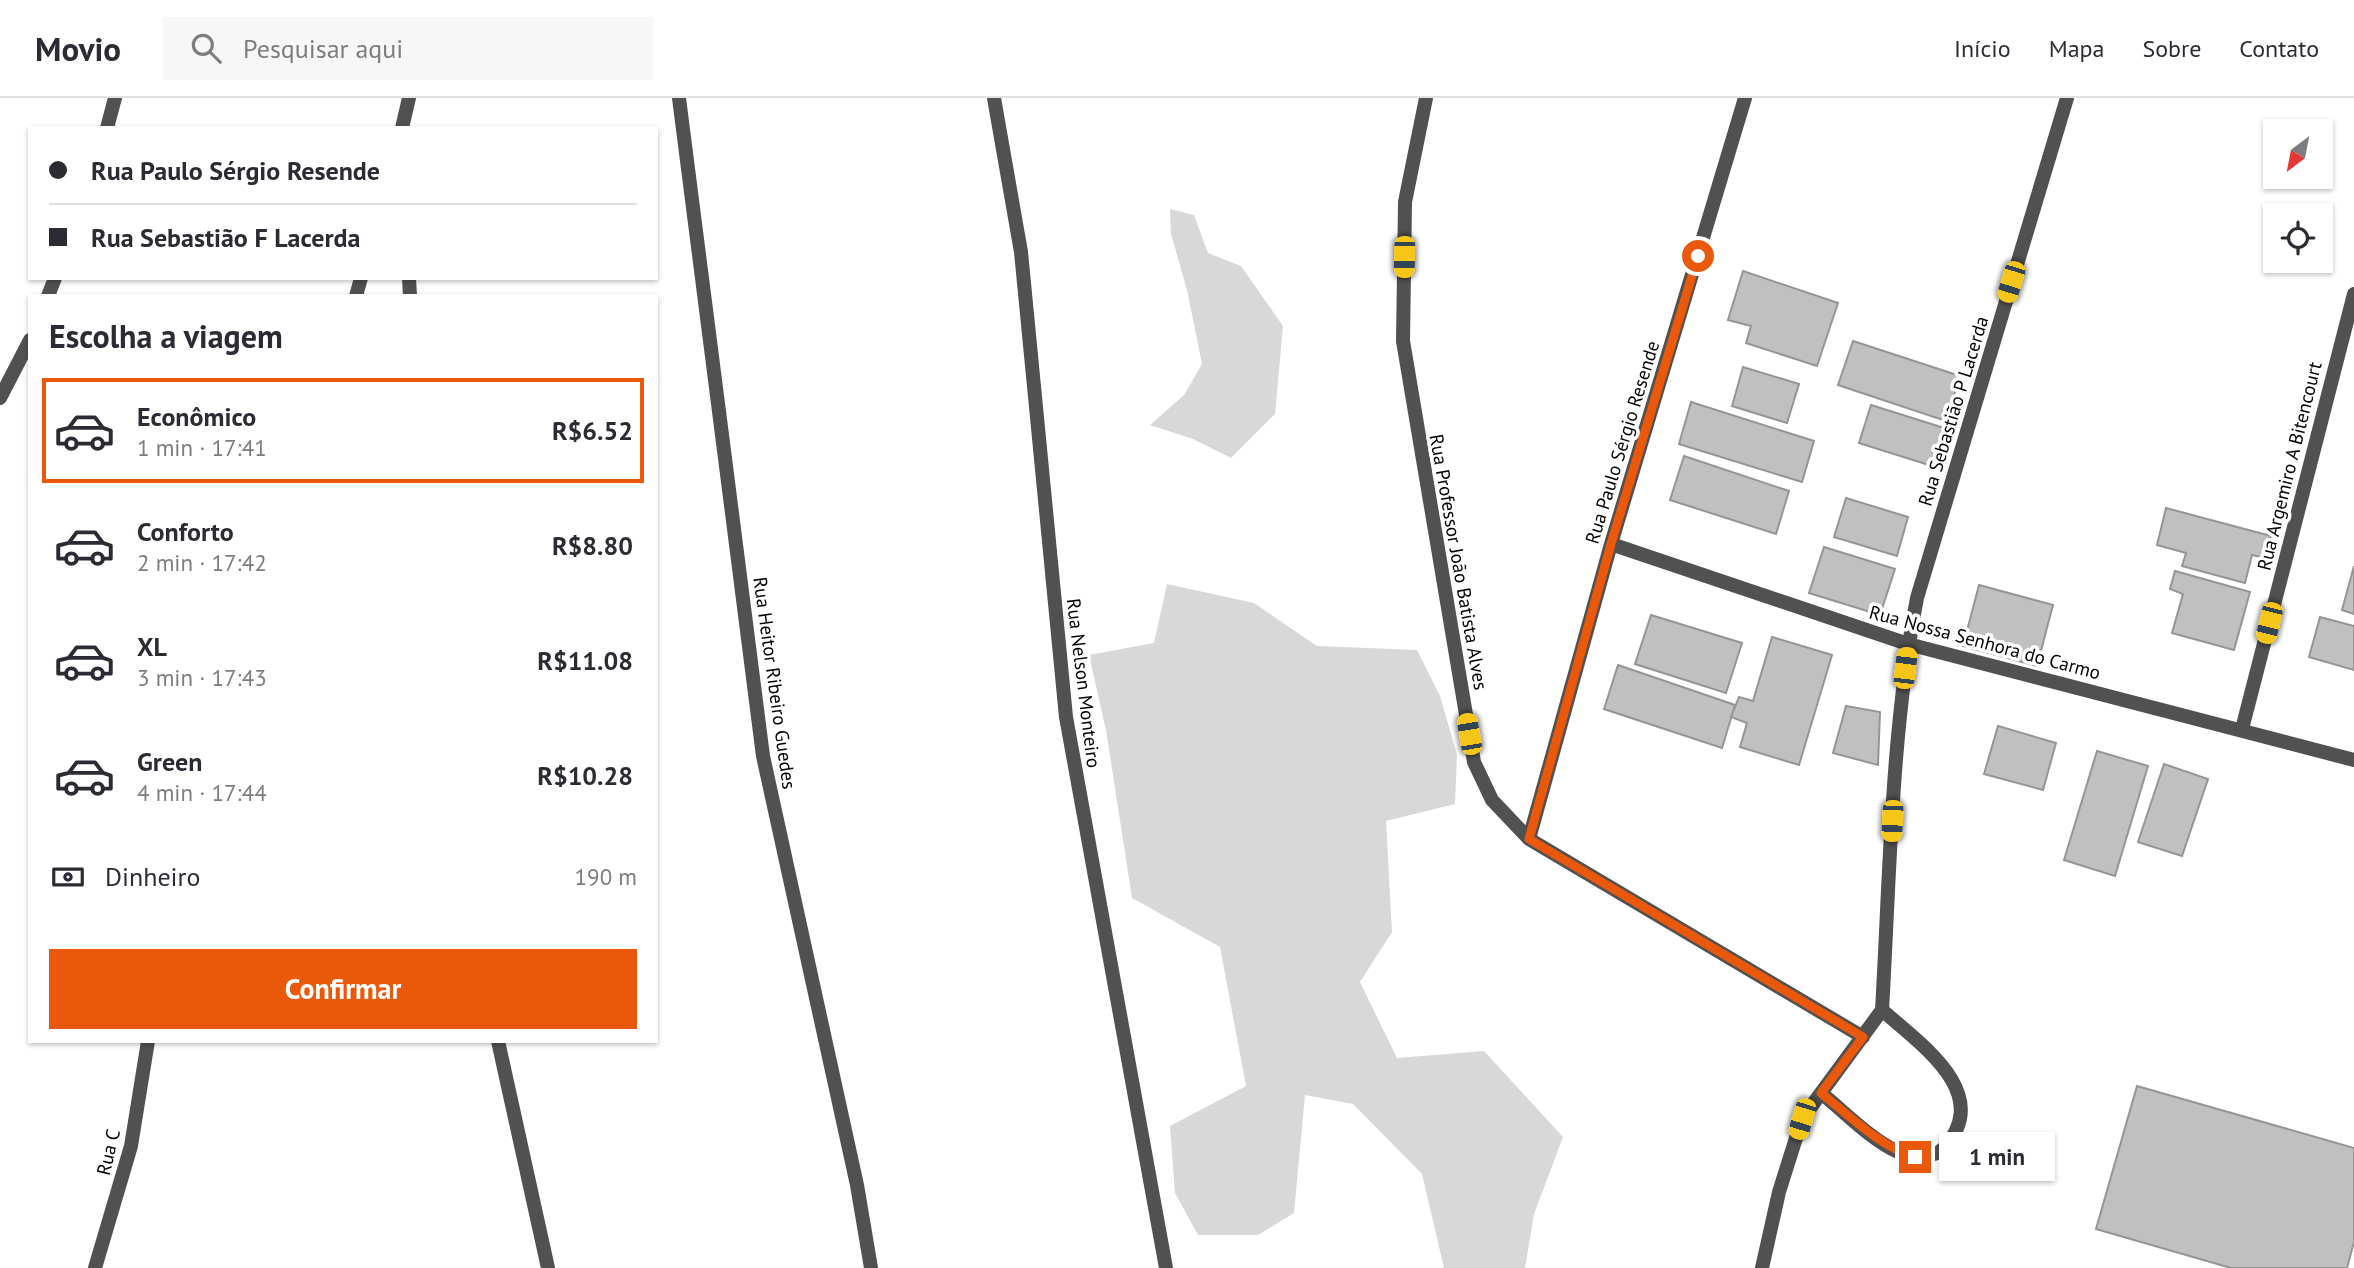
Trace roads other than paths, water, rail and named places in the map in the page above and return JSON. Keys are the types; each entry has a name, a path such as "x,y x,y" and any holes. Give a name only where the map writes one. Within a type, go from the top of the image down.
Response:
{"street":[{"path":"108,126 115,98"},
{"path":"402,126 409,98"},
{"name":"Rua Heitor Ribeiro Guedes","path":"679,98 763,755 855,1171 871,1268"},
{"name":"Rua Nelson Monteiro","path":"995,98 1021,252 1066,717 1166,1268"},
{"name":"Rua Professor João Batista Alves","path":"1426,98 1405,202 1403,341 1474,762 1492,800 1529,839 1863,1037"},
{"name":"Rua Paulo Sérgio Resende","path":"1529,839 1611,544 1745,98"},
{"name":"Rua Sebastião P Lacerda","path":"1882,1010 1897,740 1908,644 1917,598 2067,98"},
{"name":"Rua Argemiro A Bitencourt","path":"2242,729 2353,302"},
{"path":"0,398 28,344"},
{"name":"Rua Nossa Senhora do Carmo","path":"1611,544 1908,644 2354,760"},
{"path":"1762,1268 1779,1192 1802,1119 1821,1093 1863,1037 1882,1010 1937,1059 1955,1082 1961,1112 1952,1138 1938,1154 1915,1157 1898,1152 1821,1093"},
{"name":"Rua C","path":"95,1268 131,1146 148,1043"},
{"path":"498,1043 548,1268"}]}
